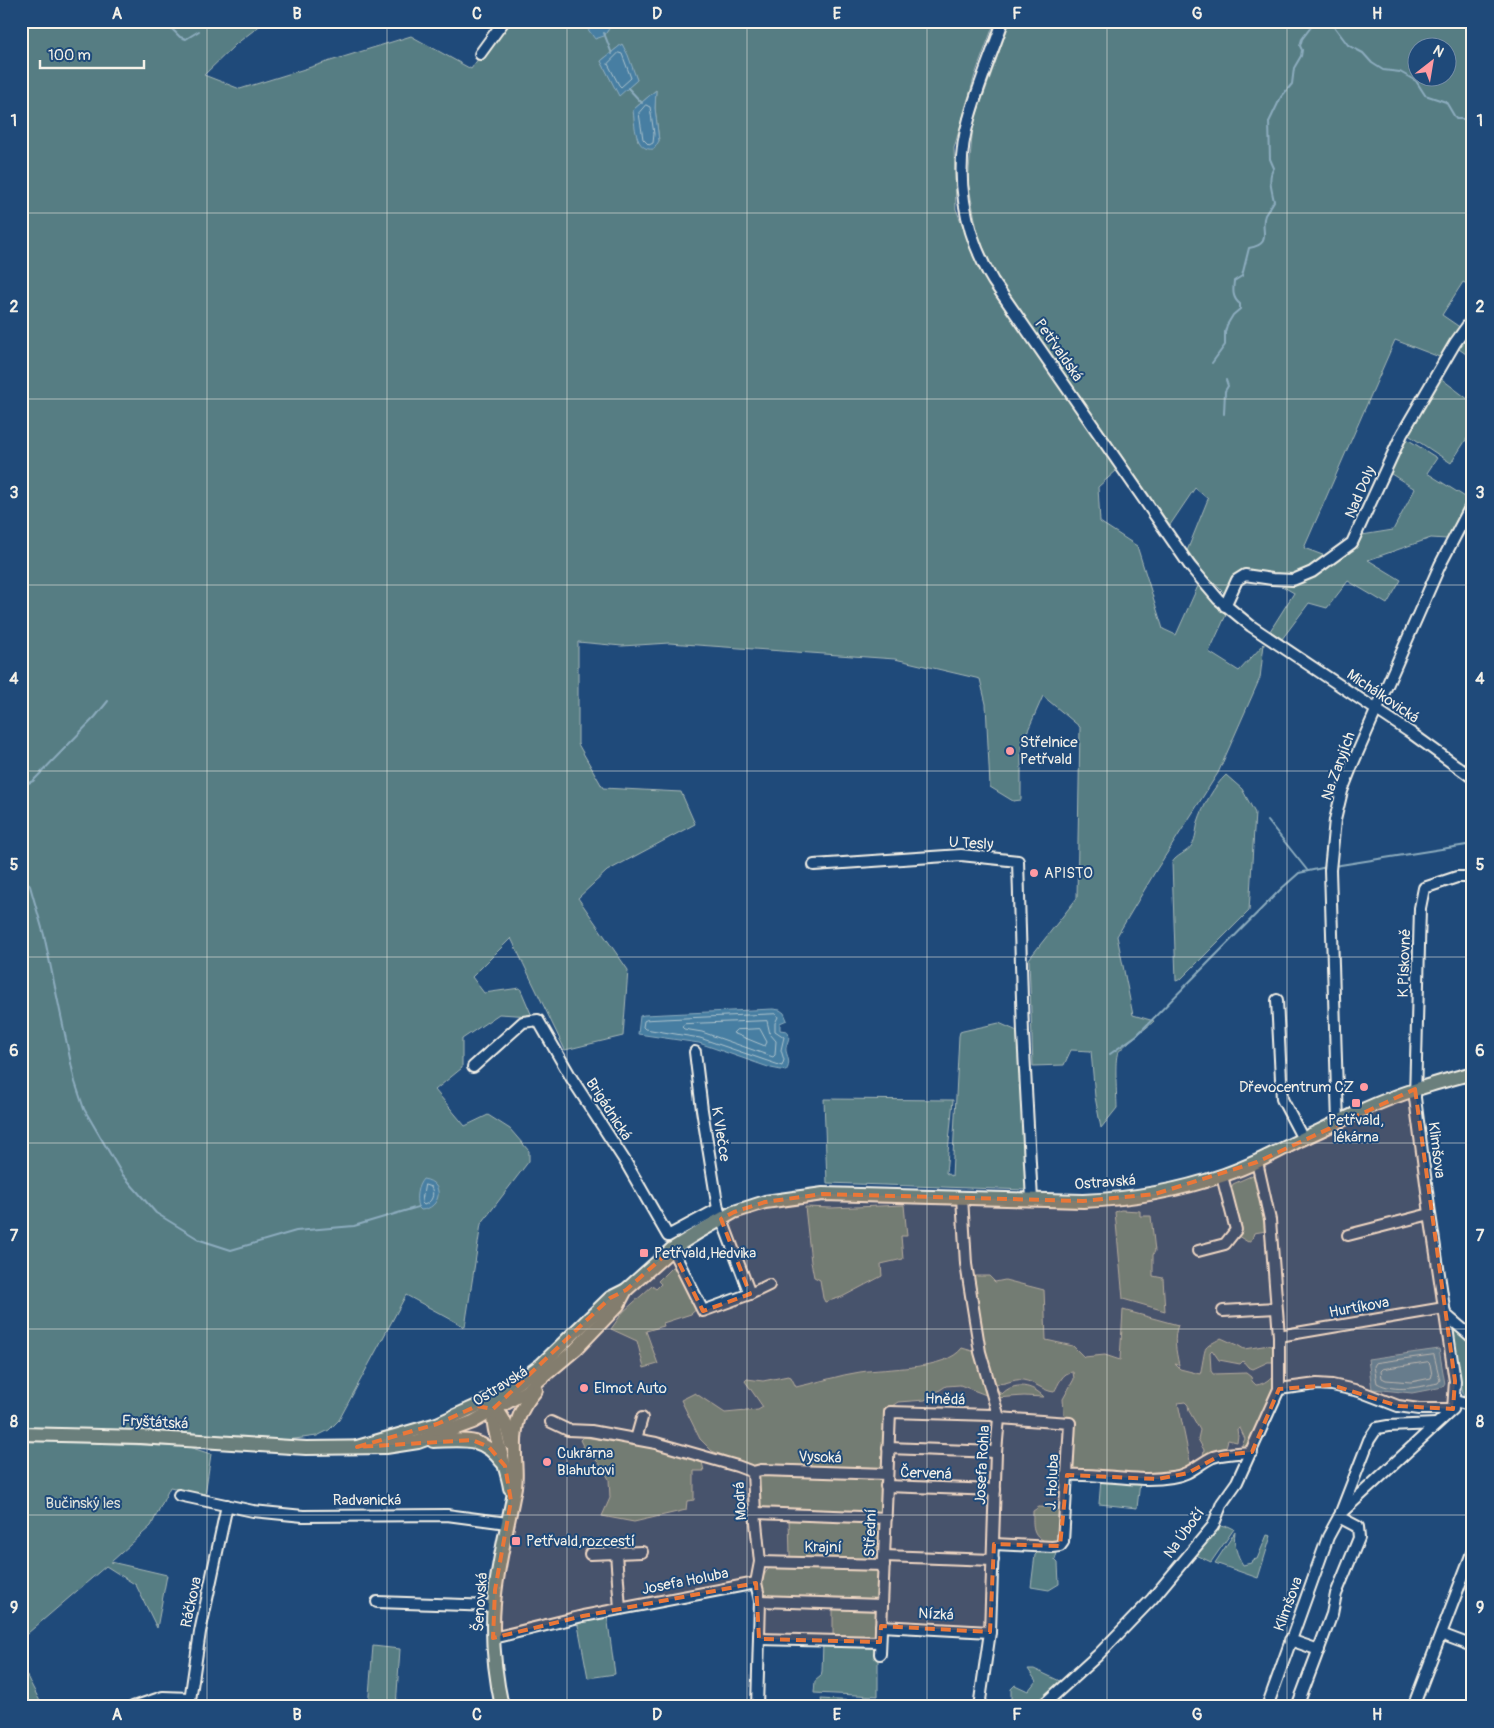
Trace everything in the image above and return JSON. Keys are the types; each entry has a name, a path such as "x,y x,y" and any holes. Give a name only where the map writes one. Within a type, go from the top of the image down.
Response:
{"main road":[{"name":"Ostravská","path":"357,1447 437,1424 477,1406 513,1386 542,1364 610,1298 626,1290 672,1249 719,1214 734,1212 765,1202 823,1194 1083,1200 1130,1197 1180,1188 1222,1176 1257,1162 1366,1109 1415,1089 1473,1074"},
{"name":"Ostravská","path":"286,1446 306,1448 386,1447 418,1442 445,1433 494,1410 525,1392 544,1377 576,1349 618,1306 626,1290"},
{"path":"514,1453 519,1414 544,1377"},
{"path":"512,1501 509,1477 493,1423 494,1410 513,1386"},
{"path":"477,1406 494,1410 504,1421 514,1453"},
{"name":"Fryštátská","path":"21,1434 140,1437 286,1446"},
{"path":"418,1442 476,1441 489,1447 506,1466"},
{"name":"Šenovská","path":"502,1707 497,1677 494,1606 516,1479 514,1453"}],"street":[{"path":"480,54 504,21"},
{"name":"Petřvaldská","path":"1003,21 969,119 963,145 962,182 967,216 974,243 992,281 1190,566 1225,606 1274,642"},
{"name":"Nad Doly","path":"1225,606 1237,580 1244,575 1293,580 1312,572 1352,543 1402,434 1455,343 1473,318"},
{"name":"Na Zaryjích","path":"1338,1123 1330,870 1333,832 1342,791 1376,710 1440,565 1473,502"},
{"name":"Michálkovická","path":"1274,642 1473,778"},
{"name":"U Tesly","path":"814,865 961,855 1018,861 1023,1033 1032,1200"},
{"name":"K Pískovně","path":"1415,1089 1420,908 1424,888 1457,878 1473,877"},
{"path":"1277,1000 1282,1099 1298,1126 1303,1139"},
{"name":"Brigádnická","path":"474,1067 523,1022 538,1020 572,1079 625,1161 668,1236 719,1214"},
{"name":"K Vlečce","path":"695,1052 702,1110 719,1214"},
{"name":"Klimšova","path":"1340,1515 1427,1435 1454,1405 1455,1381 1430,1214 1415,1089"},
{"name":"Na Úbočí","path":"1041,1707 1098,1655 1152,1598 1212,1526 1222,1503 1237,1482 1252,1452 1279,1390 1279,1336 1270,1220 1257,1162"},
{"path":"1198,1252 1225,1244 1236,1230 1222,1176"},
{"name":"Josefa Rohla","path":"962,1197 966,1264 980,1352 999,1418 996,1452 990,1632 979,1707"},
{"path":"719,1214 750,1294"},
{"path":"1348,1235 1430,1214"},
{"path":"672,1249 703,1311 769,1285"},
{"path":"1224,1311 1276,1308"},
{"path":"1444,1311 1473,1338"},
{"name":"Hurtíkova","path":"1279,1336 1444,1311"},
{"path":"1279,1390 1317,1384 1332,1385 1359,1391 1398,1406 1419,1409 1454,1405 1473,1406"},
{"name":"Hnědá","path":"890,1412 992,1415 999,1418"},
{"name":"Střední","path":"880,1654 890,1412"},
{"path":"636,1438 642,1418"},
{"name":"J. Holuba","path":"994,1544 1060,1546 1063,1542 1068,1475 1070,1423 999,1418"},
{"name":"Modrá","path":"551,1422 568,1430 591,1431 636,1438 737,1466 752,1472 760,1562 756,1582 760,1601 757,1707"},
{"name":"Klimšova","path":"1267,1707 1328,1537 1340,1515 1368,1440 1377,1428 1436,1424"},
{"path":"888,1448 996,1452"},
{"path":"1068,1475 1084,1474 1158,1479 1188,1474 1212,1458 1221,1455 1252,1452"},
{"name":"Vysoká","path":"752,1472 761,1470 887,1474"},
{"name":"Červená","path":"886,1486 995,1490"},
{"name":"Radvanická","path":"179,1495 253,1510 303,1516 448,1515 508,1523"},
{"name":"Ráčkova","path":"190,1702 200,1632 227,1505"},
{"path":"755,1513 886,1518"},
{"path":"1298,1707 1332,1614 1336,1594 1359,1538 1358,1527 1340,1515"},
{"path":"1412,1707 1473,1550"},
{"name":"Josefa Holuba","path":"616,1552 620,1609"},
{"path":"590,1554 642,1552"},
{"path":"884,1560 993,1560"},
{"name":"Krajní","path":"760,1562 884,1560"},
{"name":"Josefa Holuba","path":"494,1638 583,1616 756,1582"},
{"path":"760,1601 882,1605"},
{"path":"377,1602 494,1606"},
{"name":"Nízká","path":"881,1626 990,1632"},
{"path":"1441,1634 1473,1646"},
{"path":"759,1639 880,1642"},
{"path":"1290,1640 1319,1650"},
{"path":"134,1707 163,1697 190,1702"}],"highlighted area":[{"path":"1415,1089 1455,1381 1453,1409 1398,1406 1332,1385 1279,1389 1252,1452 1221,1455 1188,1473 1158,1479 1067,1475 1060,1546 994,1544 990,1632 881,1626 880,1642 759,1639 756,1583 583,1616 493,1638 495,1590 511,1501 505,1466 489,1447 472,1440 357,1447 437,1424 477,1406 493,1409 610,1298 626,1290 672,1249 703,1311 750,1294 721,1219 734,1212 765,1202 823,1194 1083,1201 1155,1194 1257,1162"}],"green space":[{"path":"21,21 262,21 262,24 236,44 204,75 240,89 411,36 471,69 505,21 585,21 587,28 604,36 614,21 995,21 975,75 954,148 956,209 982,275 1117,470 1098,487 1100,522 1137,546 1163,629 1176,635 1198,586 1226,615 1209,652 1239,671 1264,644 1260,678 1218,773 1117,936 1133,1015 1154,1021 1118,1053 1116,1070 1117,1108 1101,1128 1095,1097 1091,1051 1071,1050 1064,1065 1033,1066 1029,959 1077,898 1080,727 1043,696 1021,746 1021,800 1013,801 990,787 986,704 980,679 895,659 669,643 622,646 578,642 578,744 603,788 681,792 695,824 607,871 578,898 628,970 623,1036 565,1050 511,938 472,977 484,993 520,988 532,1016 499,1014 462,1039 462,1068 435,1090 465,1126 488,1115 510,1129 529,1151 529,1161 481,1224 465,1327 406,1295 339,1420 329,1430 317,1436 287,1440 140,1431 21,1427","holes":["622,44 637,80 619,95 601,61","656,90 655,108 659,141 638,141 633,110"]},
{"path":"1010,21 1473,21 1473,287 1463,282 1442,315 1461,328 1442,358 1395,340 1304,548 1328,557 1297,576 1276,576 1239,571 1226,595 1205,574 1187,551 1208,499 1195,488 1170,525 995,274 978,235 968,182 973,125"},
{"path":"1473,323 1473,359 1456,347"},
{"path":"1439,377 1473,403 1473,429 1451,463 1407,434"},
{"path":"1404,437 1437,458 1427,473 1470,500 1447,539 1431,538 1368,560 1401,580 1387,604 1348,581 1327,608 1309,603 1282,639 1270,631 1294,593 1277,583 1352,549 1362,535 1393,530 1415,489 1388,472"},
{"path":"1226,775 1242,789 1255,813 1249,911 1181,979 1176,981 1172,863 1192,845 1203,809 1213,790"},
{"path":"999,1023 1015,1030 1020,1037 1025,1183 1027,1190 827,1183 824,1099 953,1100 946,1173 952,1176 960,1032"},
{"path":"1253,1175 1258,1176 1268,1220 1266,1231 1254,1233 1252,1239 1248,1242 1238,1236 1239,1229 1231,1189 1233,1184"},
{"path":"904,1205 907,1236 901,1236 903,1259 881,1264 882,1276 842,1297 825,1302 820,1280 814,1277 805,1207 831,1208"},
{"path":"1121,1210 1140,1211 1140,1216 1151,1216 1155,1251 1153,1255 1153,1276 1163,1278 1165,1311 1123,1299 1115,1212"},
{"path":"678,1261 699,1307 691,1314 663,1323 664,1326 646,1331 658,1364 644,1368 637,1341 611,1329 623,1312 652,1286 656,1289 661,1284 658,1281"},
{"path":"972,1276 989,1276 995,1282 1005,1280 1044,1290 1046,1340 1073,1346 1084,1357 1105,1355 1120,1360 1123,1310 1178,1325 1175,1340 1179,1365 1175,1364 1180,1369 1200,1374 1206,1348 1221,1338 1244,1349 1269,1345 1274,1347 1276,1362 1268,1362 1253,1369 1248,1367 1243,1361 1240,1364 1219,1360 1212,1350 1210,1352 1211,1371 1213,1374 1246,1373 1256,1385 1277,1375 1275,1387 1249,1447 1207,1459 1203,1456 1204,1450 1198,1439 1200,1430 1189,1411 1188,1405 1185,1402 1178,1403 1191,1466 1165,1476 1101,1473 1096,1470 1073,1470 1071,1467 1072,1424 1064,1414 1063,1399 1074,1379 1073,1372 1063,1376 1054,1392 1023,1380 1002,1384 995,1383 1002,1394 1012,1387 1023,1386 1029,1387 1044,1397 996,1398 983,1356","holes":["1240,1428 1245,1439 1241,1447 1233,1449 1226,1447 1228,1440 1237,1442 1237,1429"]},
{"path":"1455,1326 1473,1342 1473,1401 1464,1399 1451,1330"},
{"path":"962,1348 976,1352 986,1395 960,1385 946,1386 925,1400 898,1402 892,1406 883,1469 753,1467 712,1451 700,1439 681,1400 695,1393 725,1413 758,1410 763,1407 745,1381 747,1379 763,1381 788,1376 791,1377 796,1387 852,1373 930,1364 954,1355"},
{"path":"583,1437 651,1447 702,1462 704,1471 694,1471 694,1500 687,1501 686,1510 634,1522 602,1516 610,1498 609,1479 599,1463 584,1448 580,1440"},
{"name":"Bučinský les","path":"21,1441 189,1447 211,1454 205,1495 170,1487 151,1526 111,1562 167,1575 157,1628 136,1585 106,1566 21,1639"},
{"path":"759,1475 882,1478 882,1513 759,1509"},
{"path":"1101,1479 1140,1482 1137,1508 1099,1504"},
{"path":"1039,1507 1062,1508 1062,1541 1043,1544 1043,1540 1036,1534 1033,1523 1033,1511"},
{"path":"789,1518 880,1522 880,1553 877,1557 866,1560 828,1558 828,1551 824,1551 823,1558 790,1557"},
{"path":"1220,1521 1221,1526 1228,1526 1234,1529 1211,1562 1192,1553"},
{"path":"1235,1532 1236,1549 1243,1565 1257,1559 1267,1535 1271,1536 1258,1578 1215,1563"},
{"path":"1039,1551 1057,1553 1055,1560 1058,1563 1059,1584 1049,1590 1031,1587 1035,1555"},
{"path":"776,1563 864,1567 880,1572 880,1601 765,1599 760,1592 762,1579 766,1572"},
{"path":"833,1604 877,1606 878,1638 833,1640"},
{"path":"607,1615 615,1674 588,1678 577,1620"},
{"path":"823,1643 878,1647 878,1696 814,1693 815,1681 821,1676 822,1671"},
{"path":"373,1646 400,1649 396,1707 368,1707"},
{"path":"21,1665 43,1707 21,1707"},
{"path":"1028,1669 1034,1669 1064,1683 1037,1707 996,1707 997,1701 1008,1701 1011,1699 1011,1689 1015,1685 1028,1691 1036,1681"},
{"path":"821,1699 873,1702 872,1707 828,1707 822,1703"}],"water":[{"path":"585,21 614,21 604,36 595,39 587,28"},
{"path":"622,44 637,80 619,96 601,61"},
{"path":"656,90 655,108 659,141 654,149 647,149 639,142 635,129 633,110"},
{"path":"773,1009 784,1013 787,1020 780,1023 780,1030 787,1031 789,1036 786,1051 789,1063 786,1071 771,1068 699,1043 638,1034 640,1016 644,1015"},
{"path":"423,1179 435,1185 438,1195 433,1205 428,1209 421,1210 417,1204 417,1196 419,1185"},
{"path":"1439,1349 1445,1384 1443,1387 1412,1393 1372,1389 1368,1359"}],"waterway":[{"path":"164,21 180,37 186,39 199,31"},
{"path":"208,25 214,21"},
{"path":"1212,363 1225,345 1227,325 1233,315 1240,309 1240,304 1234,294 1234,281 1242,276 1249,248 1257,246 1263,240 1265,215 1274,201 1271,184 1274,168 1270,159 1269,122 1281,97 1292,84 1294,68 1301,56 1302,50 1300,46 1302,39 1311,27 1311,21"},
{"path":"1330,21 1348,45 1363,53 1372,63 1383,70 1400,72 1416,81 1425,95 1446,102 1456,119 1473,119"},
{"path":"604,33 612,54"},
{"path":"628,88 642,103"},
{"path":"1224,414 1225,391 1228,386 1226,380"},
{"path":"21,786 33,781 108,701"},
{"path":"1268,821 1307,870"},
{"path":"1334,866 1473,844"},
{"path":"1110,1054 1137,1035 1299,873 1327,867"},
{"path":"21,873 30,886 44,935 75,1082 84,1109 122,1174 156,1213 200,1240 231,1250 296,1231 354,1226 418,1207"}],"place":[{"name":"Střelnice Petřvald","path":"1010,751"},
{"name":"APISTO","path":"1034,873"},
{"name":"Dřevocentrum CZ","path":"1364,1087"},
{"name":"Petřvald, lékárna","path":"1356,1103"},
{"name":"Petřvald,Hedvika","path":"644,1253"},
{"name":"Elmot Auto","path":"584,1388"},
{"name":"Cukrárna Blahutovi","path":"547,1462"},
{"name":"Petřvald,rozcestí","path":"516,1541"}]}
